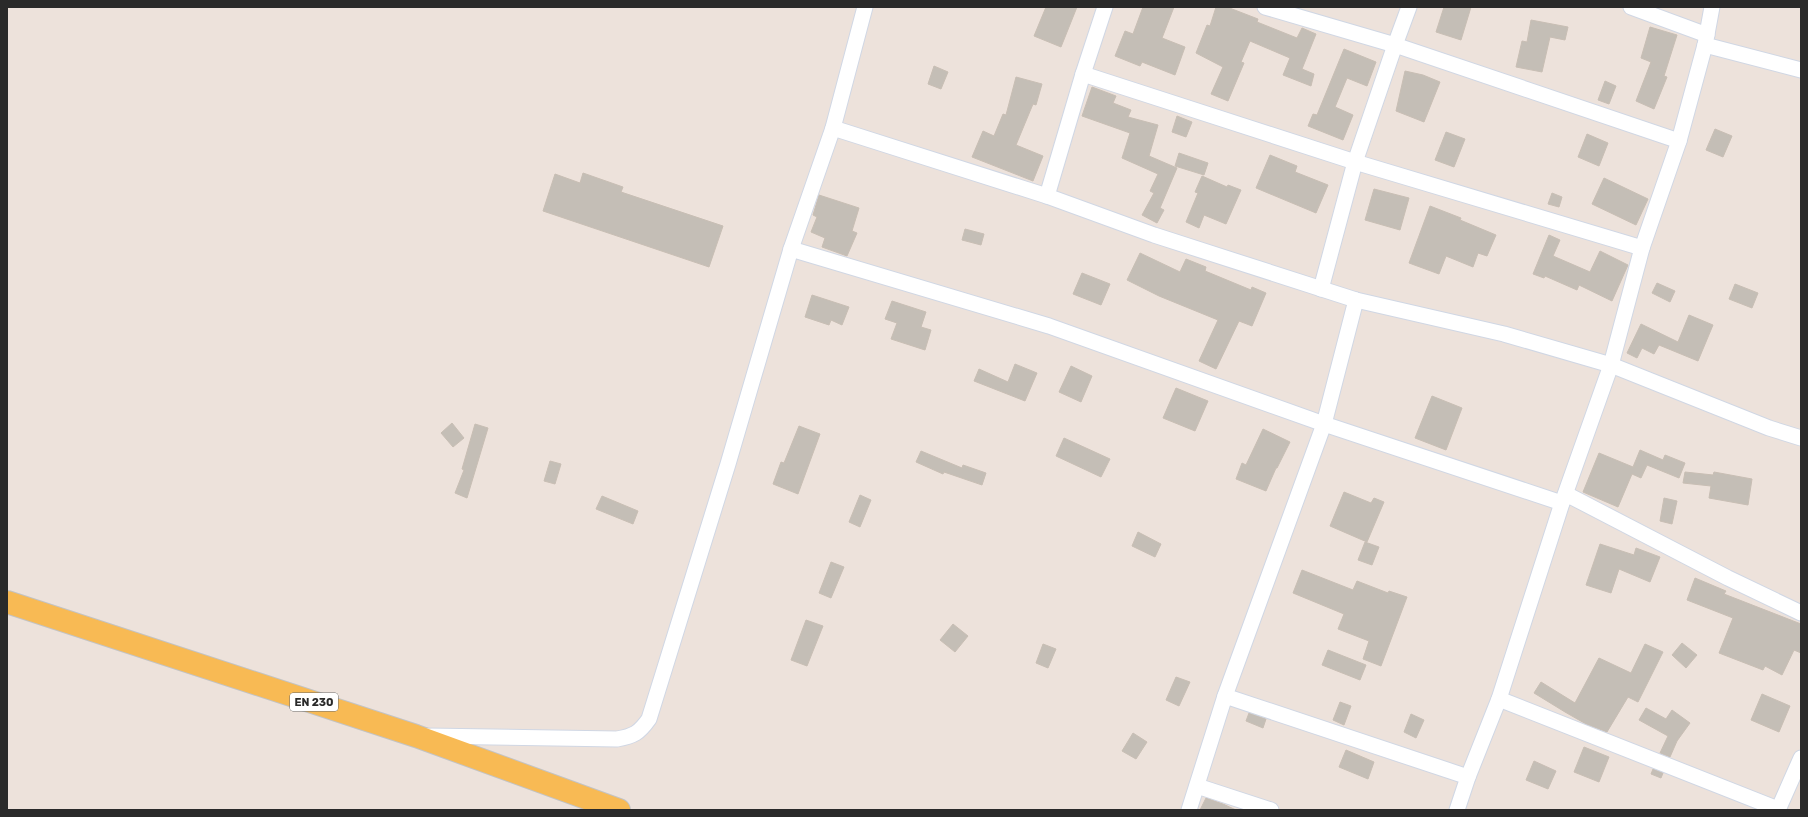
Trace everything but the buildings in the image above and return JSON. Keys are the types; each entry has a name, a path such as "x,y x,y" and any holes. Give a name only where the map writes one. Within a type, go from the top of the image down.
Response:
{"main road":[{"name":"EN 230","path":"7,602 416,736 616,810"}],"street":[{"path":"416,736 617,739 629,737 640,732 649,719 728,464 791,249 833,128 865,7"},
{"path":"1047,196 1083,74 1105,7"},
{"path":"1265,7 1395,45 1679,141"},
{"path":"1321,289 1355,162 1409,7"},
{"path":"1632,7 1706,40 1801,70"},
{"path":"1457,810 1468,776 1499,699 1564,498 1611,365 1642,248 1679,141 1706,40 1712,7"},
{"path":"1083,74 1355,162 1642,248"},
{"path":"833,128 1047,196 1154,235 1356,300 1504,334 1611,365 1768,428 1801,438"},
{"path":"791,249 1050,326 1324,424 1564,498 1801,613"},
{"path":"1189,810 1225,696 1324,424 1356,300"},
{"path":"1225,696 1468,776"},
{"path":"1499,699 1778,810 1801,758"},
{"path":"1197,786 1271,810"}]}
